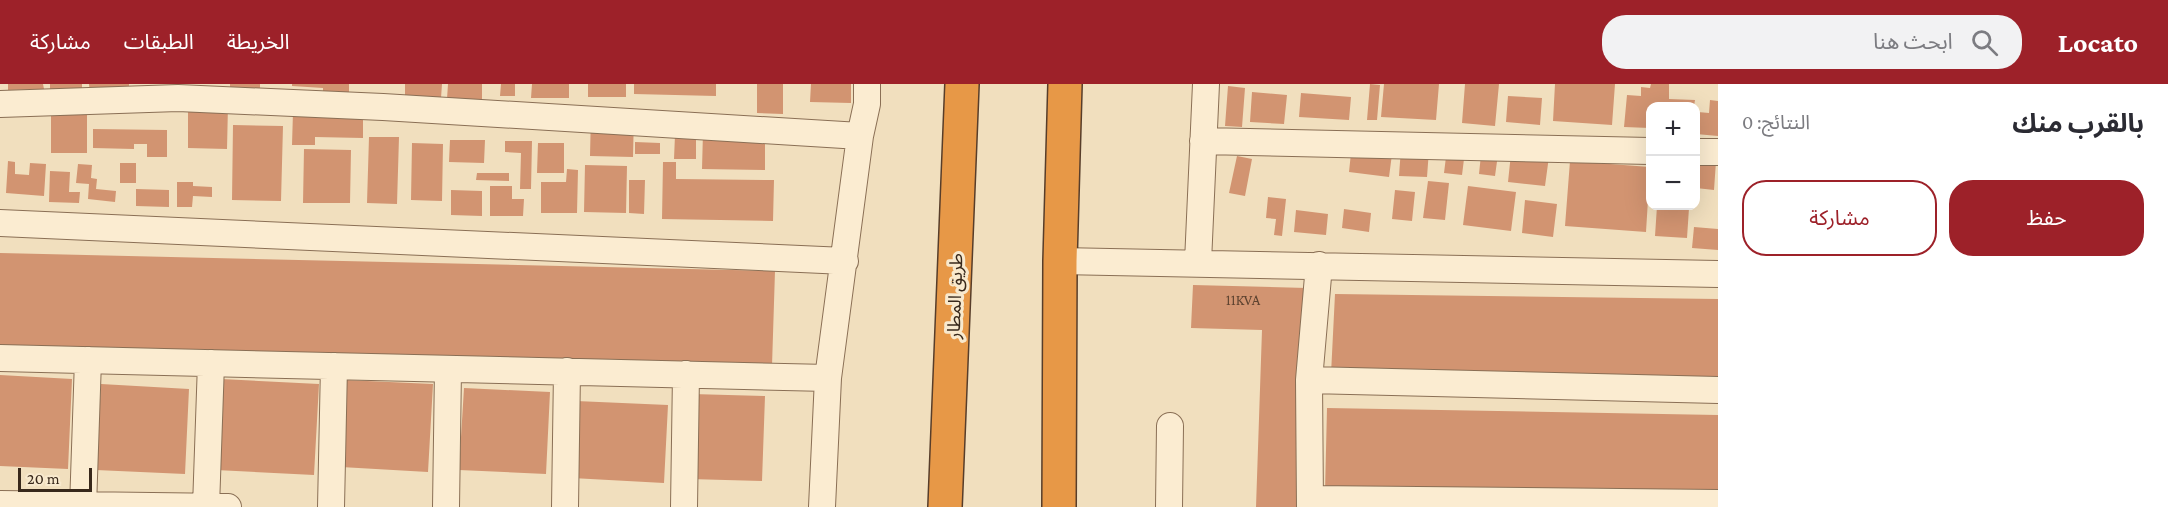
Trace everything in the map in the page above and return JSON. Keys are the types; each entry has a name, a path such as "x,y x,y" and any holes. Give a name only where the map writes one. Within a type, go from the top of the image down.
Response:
{"highway":[{"name":"طريق المطار","path":"945,507 962,84"},
{"path":"1059,507 1060,261 1065,84"}],"street":[{"path":"822,507 828,378 860,136 867,104 867,84"},
{"path":"1198,262 1206,84"},
{"path":"0,105 178,98 383,107 860,136"},
{"path":"1203,141 1646,151"},
{"path":"1700,152 1718,152"},
{"path":"0,223 845,261"},
{"path":"1060,261 1718,274"},
{"path":"1319,265 1310,380 1310,503 1718,503"},
{"path":"0,358 828,378"},
{"path":"83,506 88,360"},
{"path":"206,507 211,363"},
{"path":"331,507 334,366"},
{"path":"446,507 448,369"},
{"path":"565,507 567,371"},
{"path":"684,507 686,374"},
{"path":"1310,380 1718,390"},
{"path":"1169,507 1170,426"},
{"path":"0,504 228,507"}],"building":[{"path":"8,84 43,84 44,89 8,90"},
{"path":"50,84 82,84 82,93 50,93"},
{"path":"89,84 129,84 129,94 90,96"},
{"path":"230,84 260,84 260,90 230,90"},
{"path":"292,84 349,84 349,92 323,92 323,88 292,86"},
{"path":"405,84 442,84 441,98 405,98"},
{"path":"448,84 482,84 482,100 447,99"},
{"path":"501,84 515,84 515,96 500,96"},
{"path":"532,84 569,84 569,98 531,98"},
{"path":"588,84 626,84 626,97 588,97"},
{"path":"634,84 716,84 716,96 634,94"},
{"path":"757,84 783,84 783,114 757,113"},
{"path":"811,84 851,84 851,103 810,102"},
{"path":"1370,84 1380,85 1377,120 1367,120"},
{"path":"1384,84 1439,84 1436,120 1381,117"},
{"path":"1465,84 1499,84 1495,126 1462,123"},
{"path":"1555,84 1615,84 1612,125 1553,121"},
{"path":"1651,84 1669,84 1669,99 1695,100 1695,102 1646,102 1646,128 1624,127 1627,95 1641,96 1641,87 1650,88"},
{"path":"1228,86 1245,88 1242,127 1225,126"},
{"path":"1252,92 1287,95 1284,124 1250,122"},
{"path":"1301,93 1351,97 1349,120 1299,117"},
{"path":"1508,96 1542,98 1540,125 1506,122"},
{"path":"1710,100 1718,101 1718,136 1700,134 1700,112 1709,113"},
{"path":"188,104 228,105 227,149 188,148"},
{"path":"51,111 87,111 87,153 51,153"},
{"path":"293,112 363,113 363,138 315,137 315,145 292,145"},
{"path":"591,113 634,114 633,157 590,156"},
{"path":"233,125 283,126 281,201 232,200"},
{"path":"93,129 167,130 167,157 147,157 147,144 134,144 134,149 93,148"},
{"path":"703,132 765,132 765,170 702,169"},
{"path":"1353,134 1394,139 1389,177 1349,172"},
{"path":"675,135 696,135 696,159 674,159"},
{"path":"369,137 399,137 397,204 367,203"},
{"path":"450,140 485,140 484,163 449,162"},
{"path":"505,141 532,141 531,189 520,189 521,153 505,152"},
{"path":"635,142 660,143 660,154 635,154"},
{"path":"412,143 443,144 442,201 411,200"},
{"path":"538,143 564,143 564,173 537,173"},
{"path":"1512,144 1550,149 1545,186 1508,182"},
{"path":"1482,145 1499,147 1495,176 1479,174"},
{"path":"1700,146 1717,147 1714,190 1700,188"},
{"path":"1401,148 1429,150 1427,177 1399,176"},
{"path":"304,149 351,150 350,203 303,203"},
{"path":"1237,156 1252,159 1245,196 1229,193"},
{"path":"1446,157 1464,159 1462,175 1444,173"},
{"path":"8,161 15,162 15,174 29,175 30,163 46,164 44,196 6,193"},
{"path":"1570,161 1646,167 1646,232 1565,226"},
{"path":"663,162 676,162 676,179 774,180 773,221 662,219"},
{"path":"120,163 136,163 136,183 120,183"},
{"path":"78,164 92,165 91,178 97,179 96,189 116,191 115,202 88,199 89,184 76,183"},
{"path":"585,165 627,166 626,213 584,212"},
{"path":"567,169 578,170 577,213 541,213 541,182 566,182"},
{"path":"50,171 70,172 69,192 80,192 79,203 49,202"},
{"path":"477,173 509,173 509,181 476,180"},
{"path":"629,180 645,180 644,214 629,213"},
{"path":"1428,181 1449,183 1445,220 1423,218"},
{"path":"177,182 193,182 193,186 212,187 212,197 193,196 192,207 177,207"},
{"path":"490,186 512,186 512,199 524,199 523,216 490,216"},
{"path":"1468,186 1516,192 1511,231 1463,225"},
{"path":"136,189 169,190 169,207 136,206"},
{"path":"451,190 482,191 482,216 451,215"},
{"path":"1395,190 1415,192 1412,221 1392,219"},
{"path":"1268,197 1286,199 1282,236 1274,235 1276,219 1266,218"},
{"path":"1525,200 1557,204 1553,237 1522,233"},
{"path":"1344,209 1371,213 1369,232 1342,228"},
{"path":"1296,210 1328,214 1326,235 1294,232"},
{"path":"1657,210 1689,210 1687,238 1655,236"},
{"path":"1694,227 1718,229 1718,250 1692,248"},
{"path":"0,253 775,271 772,366 0,348"},
{"path":"1193,285 1307,288 1300,507 1256,507 1262,330 1191,328"},
{"path":"1335,294 1718,299 1718,382 1331,374"},
{"path":"0,375 72,379 68,469 0,466"},
{"path":"221,379 319,384 314,475 216,470"},
{"path":"345,380 433,384 428,472 341,467"},
{"path":"101,384 189,389 185,474 96,470"},
{"path":"464,388 550,392 546,474 459,470"},
{"path":"692,394 765,396 762,481 689,479"},
{"path":"576,401 668,405 664,483 572,478"},
{"path":"1327,408 1718,415 1718,498 1325,492"}]}
